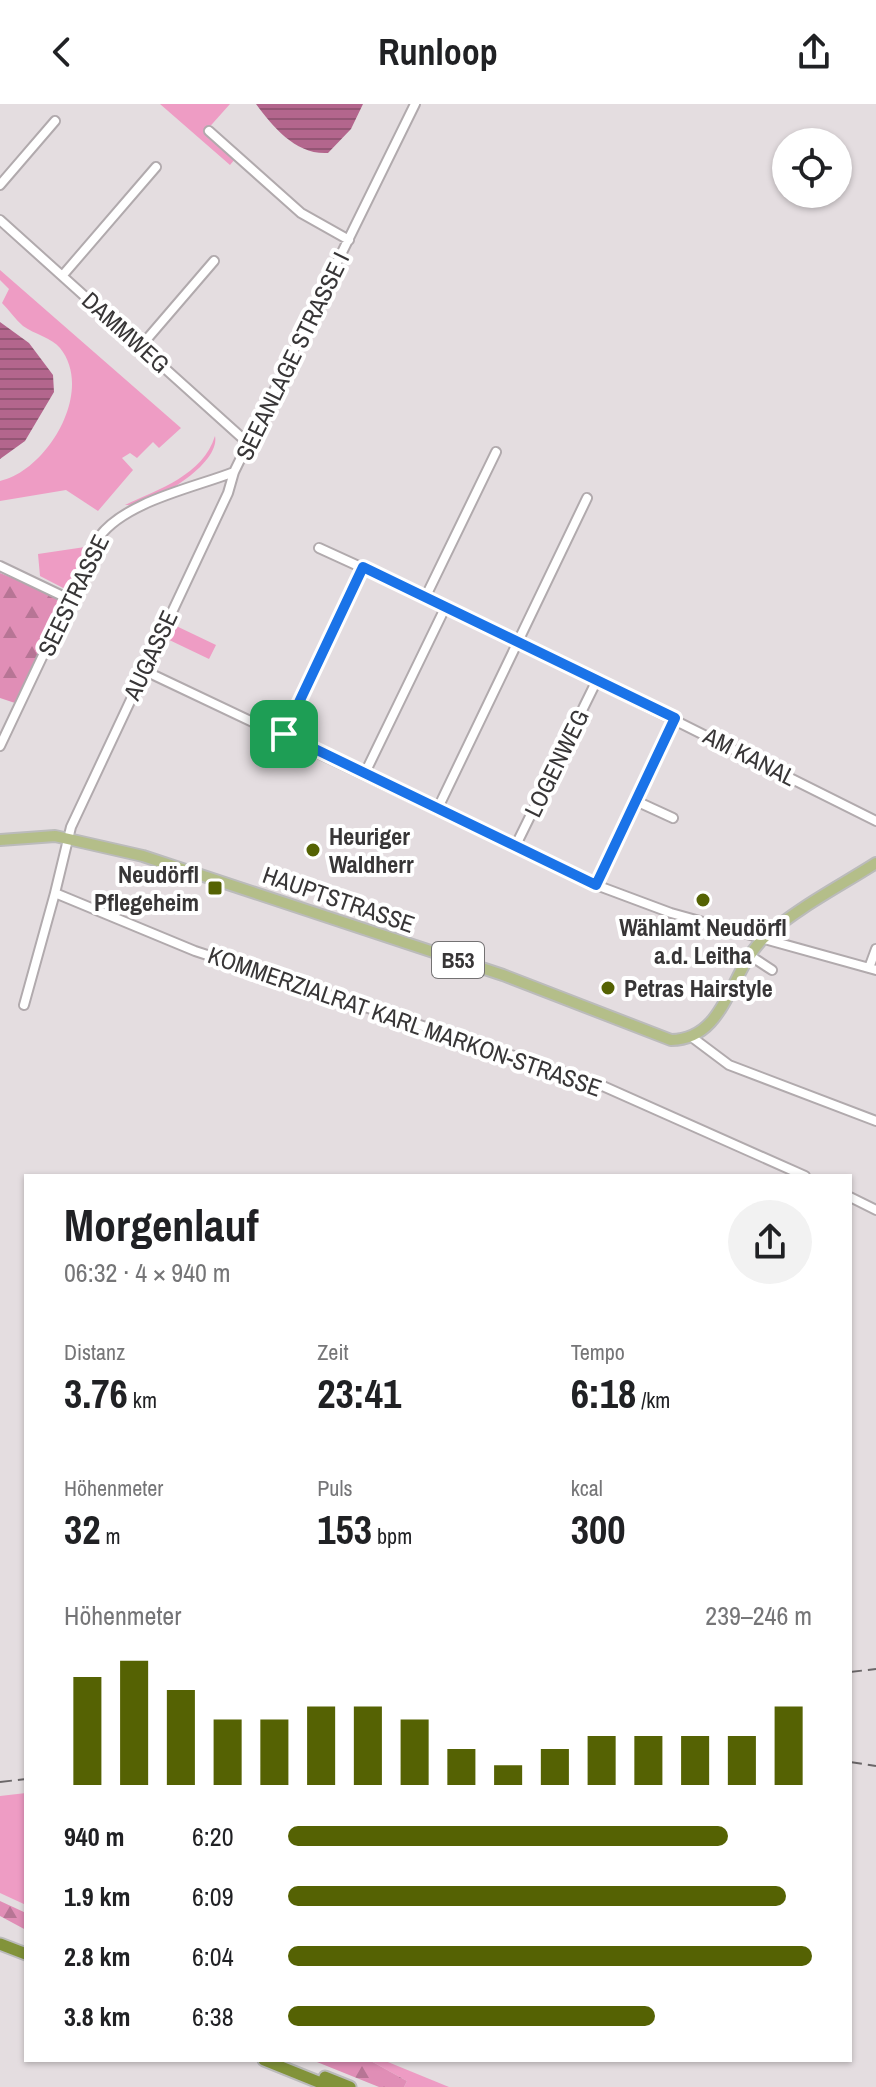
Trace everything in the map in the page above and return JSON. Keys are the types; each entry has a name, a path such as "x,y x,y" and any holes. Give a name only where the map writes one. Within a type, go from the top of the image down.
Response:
{"highway":[{"path":"0,1944 24,1953"},
{"path":"0,1952 24,1961"},
{"path":"269,2062 331,2087"},
{"path":"289,2062 350,2087"}],"main road":[{"name":"HAUPTSTRASSE","path":"0,840 68,839 169,864 476,966 658,1036 671,1040 693,1038"},
{"path":"693,1038 713,1020 749,955 764,937 876,863"}],"street":[{"name":"SEEANLAGE STRASSE I","path":"234,472 250,445 415,104"},
{"path":"0,185 55,121"},
{"path":"209,131 301,213 349,240"},
{"path":"63,275 156,167"},
{"name":"DAMMWEG","path":"0,220 250,445"},
{"path":"141,346 214,261"},
{"path":"426,596 496,452"},
{"name":"SEESTRASSE","path":"0,746 99,537 109,524 128,511 234,472"},
{"name":"AUGASSE","path":"68,839 143,670 228,493 234,472"},
{"path":"437,810 587,498"},
{"name":"AM KANAL","path":"319,548 426,596 675,718 876,821"},
{"path":"0,566 71,600"},
{"path":"284,734 363,567"},
{"path":"365,773 446,606"},
{"path":"143,670 284,734 596,885 671,913 872,969 876,949"},
{"name":"LOGENWEG","path":"515,847 597,680"},
{"path":"596,885 675,718"},
{"path":"636,801 673,818"},
{"path":"24,1005 68,839"},
{"name":"KOMMERZIALRAT KARL MARKON-STRASSE","path":"55,893 195,951 596,1083 801,1174"},
{"path":"749,955 772,970"},
{"path":"693,1038 729,1065 814,1100 844,1106 876,1121"},
{"path":"852,1198 876,1210"}],"shaded area":[{"path":"160,104 230,104 205,132 235,159 230,165"},
{"path":"256,104 363,104 351,129 328,153 306,149 286,138"},
{"path":"0,270 181,428 159,448 153,442 137,458 130,453 122,458 133,470 98,511 66,490 0,501 0,481 18,474 34,462 61,427 72,386 69,366 60,348 23,326 2,303 9,289 0,280"},
{"path":"0,322 29,343 53,375 54,392 25,441 0,459"},
{"path":"215,436 214,447 207,459 182,482 150,499 125,505 190,471 209,450"},
{"path":"85,547 67,590 40,576 38,554"},
{"path":"170,623 216,645 209,659 163,637"},
{"path":"24,1793 24,1904 0,1893 0,1796"},
{"path":"373,2062 388,2062 449,2087 404,2087 407,2081"}],"green space":[{"path":"0,573 60,597 60,606 15,703 0,698"},
{"path":"0,1901 24,1912 24,1929 0,1916"},
{"path":"317,2062 373,2062 407,2081 404,2087 379,2087"}],"railway":[{"path":"852,1672 876,1669"},
{"path":"852,1762 876,1766"},
{"path":"0,1782 24,1779"}],"place":[{"name":"Heuriger Waldherr","path":"313,850"},
{"name":"Neudörfl Pflegeheim","path":"215,888"},
{"name":"Wählamt Neudörfl a.d. Leitha","path":"703,900"},
{"name":"Petras Hairstyle","path":"608,988"}],"route":[{"path":"363,567 675,718 596,885 284,734 363,567"}]}
